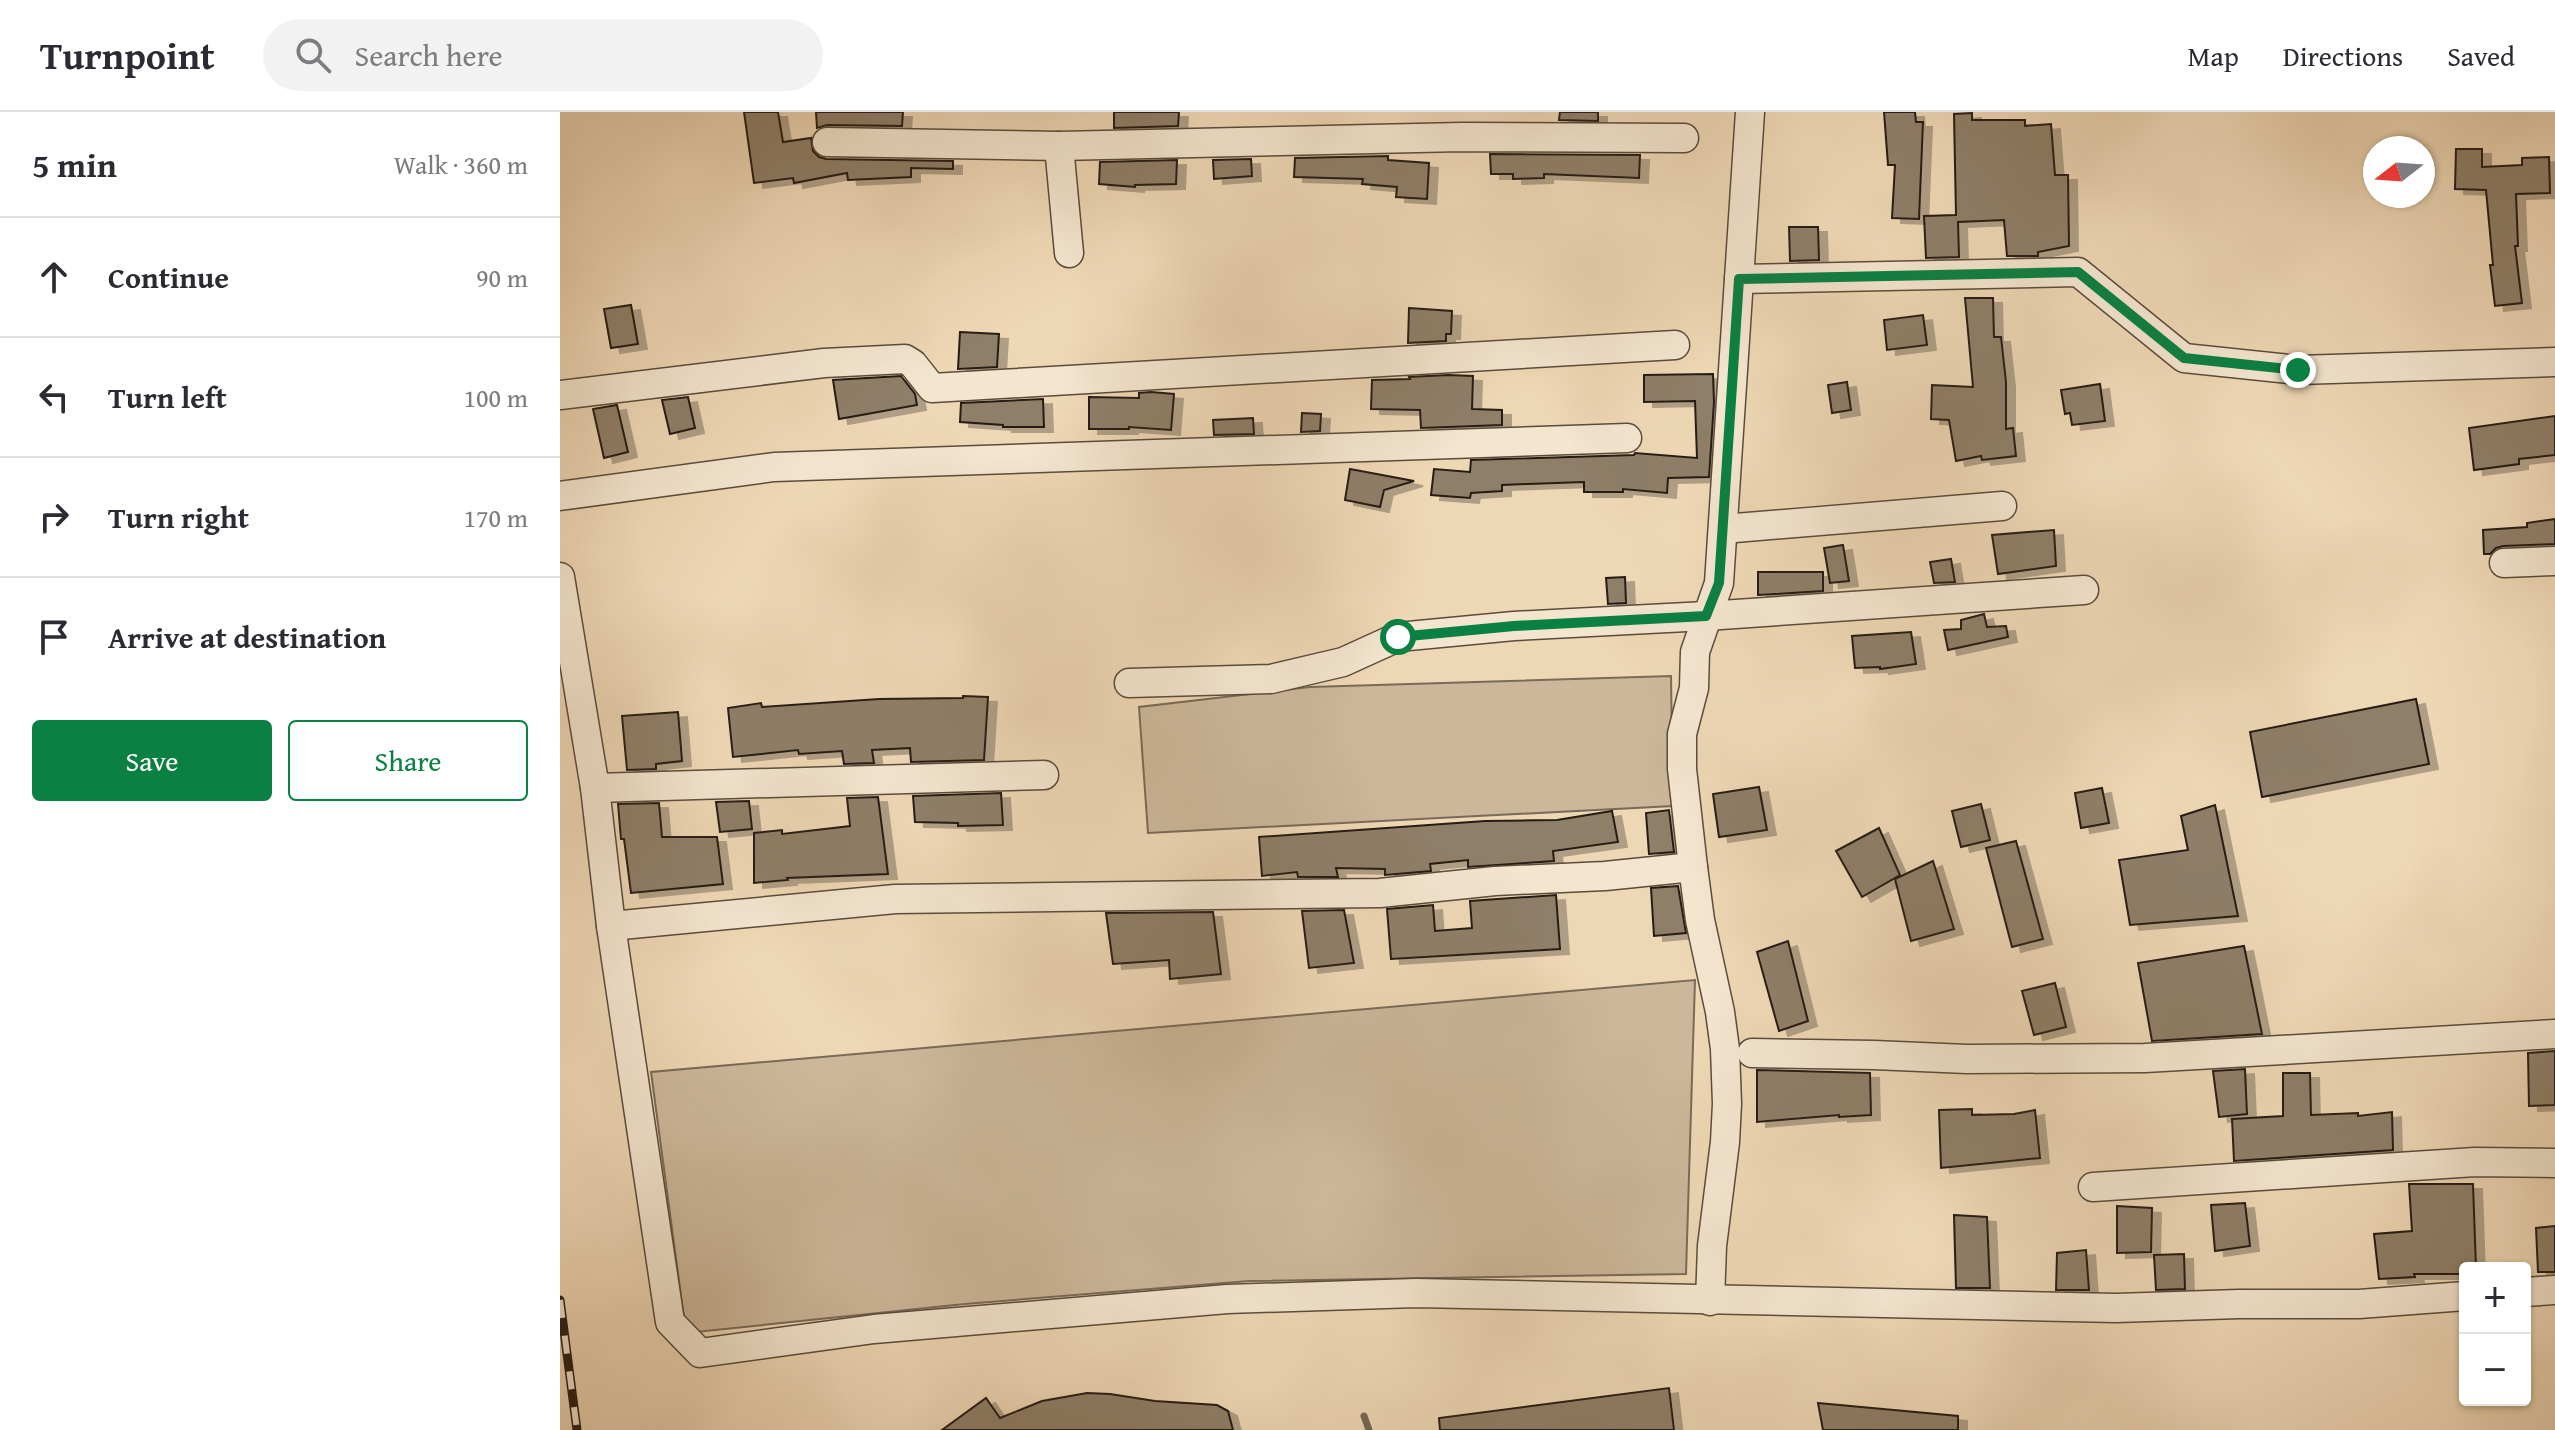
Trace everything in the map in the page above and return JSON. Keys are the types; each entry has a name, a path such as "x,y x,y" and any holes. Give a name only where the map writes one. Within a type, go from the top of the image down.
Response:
{"street":[{"path":"1710,1301 1712,1246 1725,1142 1725,1049 1700,920 1682,769 1682,734 1694,688 1695,652 1719,583 1750,112"},
{"path":"827,142 1059,146 1461,125 1684,138"},
{"path":"1059,146 1069,253"},
{"path":"1739,279 2078,272 2184,358 2298,370 2555,362"},
{"path":"560,395 824,363 905,359 913,364 932,388 1675,345"},
{"path":"560,496 774,467 1627,438"},
{"path":"1723,529 2002,506"},
{"path":"2504,563 2555,561"},
{"path":"560,577 595,788 611,926 670,1322 700,1353 874,1329 1227,1299 1416,1293 2116,1308 2359,1304 2459,1296"},
{"path":"1129,683 1271,679 1343,662 1398,637 1514,626 2084,590"},
{"path":"595,788 1044,775"},
{"path":"611,926 895,899 1380,893 1495,881 1605,876 1693,867"},
{"path":"1752,1053 1967,1059 2145,1058 2555,1034"},
{"path":"2093,1187 2475,1162 2555,1163"},
{"path":"2531,1292 2555,1290"}],"shaded area":[{"path":"1671,676 1673,806 1148,833 1139,707 1310,687"},
{"path":"1695,980 1686,1274 1249,1281 965,1304 686,1333 651,1072"}],"building":[{"path":"744,112 778,112 783,142 811,138 813,151 826,159 953,161 953,169 911,168 911,177 848,180 847,173 794,183 793,178 754,183"},
{"path":"816,112 903,112 902,126 827,125 817,128"},
{"path":"1114,112 1179,112 1178,126 1114,128"},
{"path":"1560,112 1598,112 1598,121 1559,120"},
{"path":"1884,112 1915,112 1916,122 1923,122 1919,219 1892,218 1895,165 1888,165"},
{"path":"1972,113 1972,120 2025,120 2025,126 2051,124 2055,175 2068,175 2069,246 2038,252 2038,256 2007,256 2004,220 1958,222 1959,257 1926,258 1924,216 1956,215 1954,114"},
{"path":"2456,149 2482,149 2482,167 2522,165 2522,158 2549,157 2550,193 2516,194 2518,246 2515,246 2522,303 2495,306 2486,190 2455,189"},
{"path":"1490,154 1640,155 1639,178 1544,174 1544,178 1513,179 1513,174 1491,174"},
{"path":"1388,156 1388,160 1429,163 1427,199 1396,197 1397,187 1362,184 1363,179 1294,177 1295,158"},
{"path":"1251,159 1252,176 1214,179 1213,160"},
{"path":"1177,160 1176,184 1135,187 1099,184 1100,162"},
{"path":"1789,227 1818,227 1819,260 1790,261"},
{"path":"1965,298 1993,298 1994,337 2001,337 2006,382 2006,429 2013,428 2016,456 1982,460 1981,456 1956,461 1949,420 1931,419 1932,385 1973,387"},
{"path":"631,305 638,344 611,348 604,309"},
{"path":"1409,308 1452,311 1451,334 1446,334 1446,341 1408,343"},
{"path":"1923,315 1927,345 1887,350 1884,320"},
{"path":"960,332 999,334 997,367 958,369"},
{"path":"1713,374 1709,477 1668,478 1667,493 1623,489 1623,492 1584,492 1584,482 1502,485 1502,491 1471,493 1470,498 1431,495 1434,469 1470,472 1471,460 1635,453 1697,458 1695,401 1644,402 1644,375"},
{"path":"901,376 915,394 917,405 839,419 833,380"},
{"path":"1473,376 1472,409 1502,410 1502,425 1421,428 1420,410 1371,409 1372,380"},
{"path":"1847,382 1851,410 1832,413 1828,385"},
{"path":"2100,384 2105,421 2072,425 2070,413 2065,414 2061,390"},
{"path":"1139,393 1174,394 1171,430 1129,427 1089,429 1089,397 1139,398"},
{"path":"688,397 695,428 670,434 662,400"},
{"path":"1043,399 1044,427 1003,427 960,422 961,403"},
{"path":"617,405 628,452 604,458 593,409"},
{"path":"1302,413 1321,414 1320,431 1301,432"},
{"path":"2555,416 2555,455 2519,459 2519,464 2474,470 2469,428"},
{"path":"1253,418 1254,434 1214,435 1213,420"},
{"path":"1350,469 1414,481 1384,490 1380,507 1345,500"},
{"path":"2555,519 2555,544 2503,546 2484,554 2483,530 2527,527 2527,523"},
{"path":"2054,530 2056,566 1998,574 1992,535"},
{"path":"1843,545 1849,581 1830,583 1824,548"},
{"path":"1951,559 1955,582 1934,583 1930,562"},
{"path":"1758,572 1823,572 1823,591 1758,595"},
{"path":"1625,577 1626,603 1608,604 1606,578"},
{"path":"1984,614 1987,627 2006,626 2008,637 1948,650 1944,630 1961,629 1961,620"},
{"path":"1911,632 1916,664 1880,669 1855,668 1852,636"},
{"path":"988,697 984,760 911,762 910,748 872,750 874,763 844,764 842,751 799,754 798,750 733,757 728,708 761,703 762,707"},
{"path":"2416,699 2429,764 2262,797 2250,732"},
{"path":"678,712 682,761 656,764 656,769 627,770 622,716"},
{"path":"1759,787 1767,830 1719,837 1713,794"},
{"path":"2102,788 2109,823 2081,828 2075,793"},
{"path":"1001,793 1003,825 958,826 958,823 915,822 913,796"},
{"path":"878,797 888,874 787,878 754,883 754,833 782,830 782,834 850,826 847,798"},
{"path":"749,801 752,829 720,832 716,802"},
{"path":"659,803 662,837 717,837 723,884 631,893 618,804"},
{"path":"1981,804 1990,840 1961,847 1952,811"},
{"path":"2215,805 2238,916 2130,925 2119,860 2188,850 2181,816"},
{"path":"1669,810 1674,852 1649,854 1646,813"},
{"path":"1612,811 1618,842 1553,851 1554,861 1468,867 1468,860 1430,864 1431,871 1385,875 1385,869 1336,868 1338,877 1298,877 1297,872 1262,876 1259,837 1485,821 1557,820"},
{"path":"1879,828 1900,875 1862,897 1836,851"},
{"path":"2016,841 2043,939 2012,947 1986,848"},
{"path":"1933,861 1954,929 1911,941 1895,879"},
{"path":"1678,886 1686,933 1654,936 1651,888"},
{"path":"1556,895 1560,949 1391,959 1387,909 1433,905 1435,931 1472,928 1470,901"},
{"path":"1344,910 1354,963 1309,968 1302,911"},
{"path":"1213,912 1221,974 1170,979 1169,960 1113,964 1106,913"},
{"path":"1788,941 1808,1021 1779,1031 1757,952"},
{"path":"2244,946 2262,1034 2152,1041 2138,963"},
{"path":"2055,983 2066,1027 2034,1035 2022,991"},
{"path":"2555,1051 2555,1105 2529,1106 2528,1053"},
{"path":"2245,1069 2247,1114 2219,1117 2213,1071"},
{"path":"1757,1070 1870,1073 1871,1115 1757,1122"},
{"path":"2283,1073 2310,1073 2311,1115 2358,1113 2358,1116 2392,1112 2393,1150 2234,1161 2232,1119 2283,1116"},
{"path":"1972,1109 1972,1115 2035,1110 2040,1158 1941,1168 1939,1110"},
{"path":"2409,1184 2473,1184 2476,1262 2459,1262 2459,1274 2414,1274 2415,1277 2379,1279 2374,1234 2412,1231"},
{"path":"2245,1203 2250,1246 2215,1251 2211,1205"},
{"path":"2117,1206 2152,1208 2151,1252 2117,1253"},
{"path":"1954,1215 1987,1217 1990,1288 1956,1288"},
{"path":"2555,1226 2555,1272 2538,1272 2536,1228"},
{"path":"2086,1250 2089,1290 2056,1290 2057,1253"},
{"path":"2184,1254 2185,1289 2156,1290 2154,1255"},
{"path":"1669,1388 1674,1430 1440,1430 1439,1418"},
{"path":"1087,1393 1217,1405 1228,1411 1233,1430 942,1430 986,1398 1000,1418 1042,1401"},
{"path":"1818,1403 1958,1416 1958,1430 1823,1430"}],"waterway":[{"path":"1364,1416 1369,1430"}],"railway":[{"path":"560,1300 577,1430"}],"route":[{"path":"1398,637 1514,626 1706,616 1719,583 1739,279 2078,272 2184,358 2298,370"}]}
